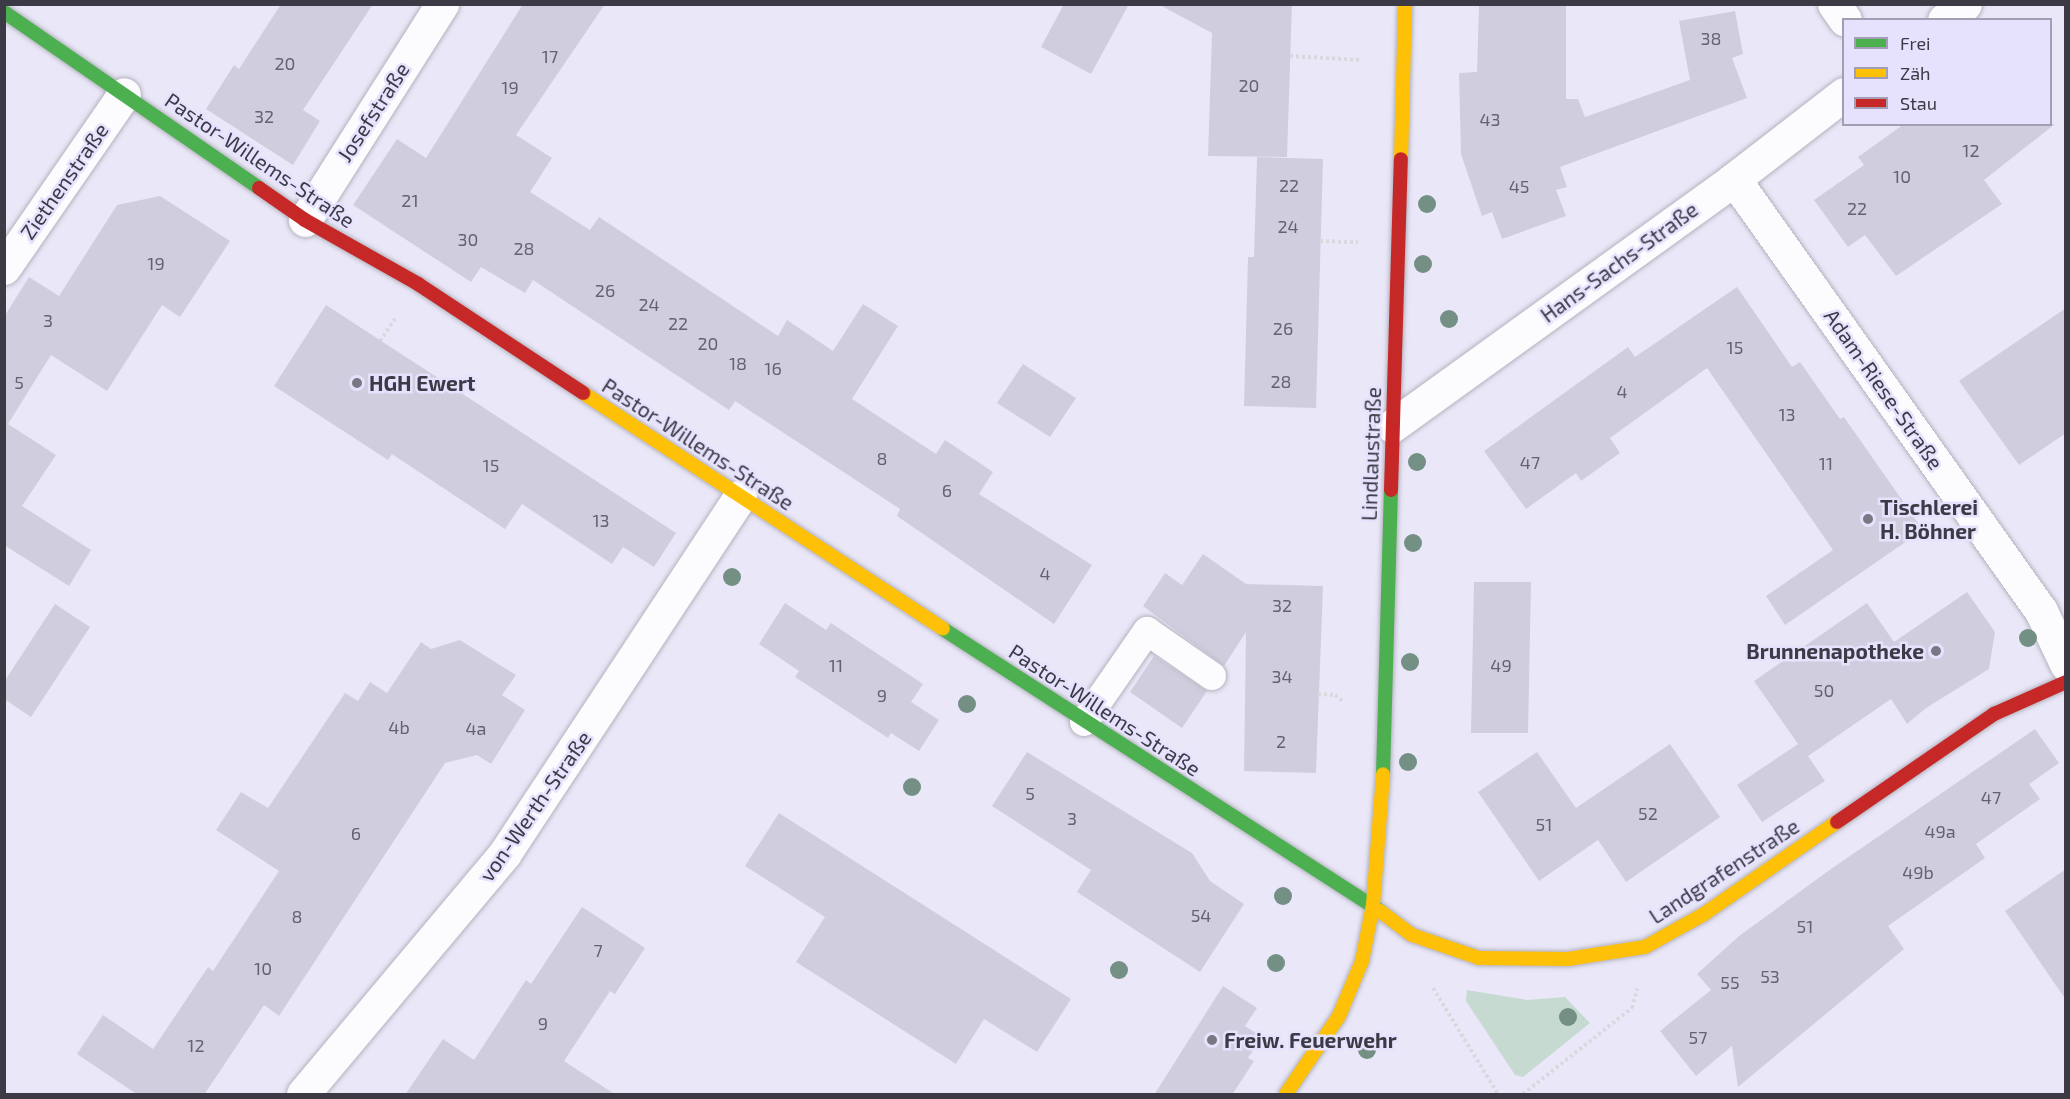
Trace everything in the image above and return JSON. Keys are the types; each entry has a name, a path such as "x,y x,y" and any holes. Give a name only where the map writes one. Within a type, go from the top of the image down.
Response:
{"street":[{"name":"Josefstraße","path":"305,220 442,4"},
{"name":"Lindlaustraße","path":"1373,905 1383,774 1405,4"},
{"path":"1834,4 1844,18"},
{"path":"1947,18 1965,4"},
{"name":"Pastor-Willems-Straße","path":"4,12 305,220 418,284 1084,722 1373,905"},
{"name":"Ziethenstraße","path":"4,268 124,94"},
{"name":"Hans-Sachs-Straße","path":"1392,426 1734,179 1842,96"},
{"name":"Adam-Riese-Straße","path":"1734,179 2041,611 2066,664"},
{"name":"von-Werth-Straße","path":"303,1095 505,853 740,496"},
{"name":"Landgrafenstraße","path":"1373,905 1412,935 1479,958 1519,961 1609,955 1645,947 1704,914 1994,714 2066,682"},
{"path":"1286,1095 1339,1016 1362,961 1373,905"}],"lane":[{"path":"1084,722 1147,631 1212,676"}],"path":[{"path":"1290,56 1404,63"},
{"path":"1320,240 1336,241"},
{"path":"1318,694 1335,695"},
{"path":"1437,943 1432,986 1498,1095"},
{"path":"1523,1095 1632,1008 1645,947"}],"green space":[{"path":"1467,990 1527,1000 1565,997 1590,1023 1523,1077 1515,1075 1466,1001"}],"building":[{"path":"281,4 373,4 303,110 320,121 293,165 206,109 234,65 239,69"},
{"path":"523,4 605,4 516,135 552,158 530,192 590,230 599,217 778,336 787,320 833,351 863,304 898,326 852,399 936,454 945,440 993,472 979,494 1092,565 1054,624 897,516 900,509 735,401 729,410 533,280 525,293 481,267 471,282 353,205 397,139 426,158"},
{"path":"1064,4 1129,4 1091,74 1041,47"},
{"path":"1158,4 1292,4 1287,157 1208,156 1212,33"},
{"path":"1479,4 1566,4 1566,99 1578,99 1585,117 1690,80 1679,21 1735,11 1743,54 1732,58 1747,98 1560,167 1567,187 1556,190 1566,216 1502,239 1492,212 1482,216 1461,154 1459,73 1477,72"},
{"path":"2055,124 1984,180 2002,204 1896,276 1865,235 1848,247 1814,200 1864,165 1858,157 1901,126 2052,126"},
{"path":"1257,157 1323,159 1316,408 1244,406 1248,257 1254,257"},
{"path":"160,196 230,241 180,317 162,305 107,391 51,355 8,424 56,455 22,506 91,550 69,586 4,545 4,317 29,277 59,296 117,205"},
{"path":"1737,287 1792,367 1800,362 1840,419 1844,417 1923,530 1785,625 1766,596 1833,550 1707,368 1610,438 1620,453 1581,481 1576,473 1526,509 1484,451 1628,347 1635,357"},
{"path":"326,305 676,533 654,567 623,547 612,564 522,504 505,529 392,454 388,460 274,386"},
{"path":"2066,308 2066,433 2019,465 1959,381"},
{"path":"1023,364 1076,398 1050,437 997,403"},
{"path":"1203,554 1246,584 1323,586 1316,773 1244,771 1246,632 1224,666 1143,606 1165,573 1182,585"},
{"path":"1474,582 1531,582 1528,733 1471,733"},
{"path":"1967,592 1995,632 1989,669 1926,708 1907,724 1891,699 1808,756 1825,781 1762,822 1737,785 1798,744 1754,681 1867,603 1894,642"},
{"path":"785,603 826,630 831,623 923,684 911,702 939,720 919,751 891,733 888,738 795,677 799,671 759,644"},
{"path":"55,604 90,627 31,717 4,699 4,682"},
{"path":"460,640 516,675 502,695 525,710 491,764 477,755 445,763 279,1016 264,1005 204,1095 138,1095 77,1054 103,1015 153,1049 208,967 213,971 279,871 216,830 241,792 268,808 345,693 358,701 370,682 387,693 421,642 431,649"},
{"path":"1154,656 1207,691 1182,728 1130,692"},
{"path":"2035,729 2059,763 2029,784 2040,799 1976,844 1985,858 1888,926 1904,949 1738,1087 1732,1046 1696,1076 1660,1031 1711,990 1697,974 1739,936 1831,869"},
{"path":"1670,744 1720,817 1626,882 1598,840 1539,881 1478,792 1537,752 1576,808"},
{"path":"1027,752 1192,853 1210,881 1244,904 1200,972 1077,892 1091,870 992,806"},
{"path":"779,813 1071,999 1037,1052 984,1019 956,1064 796,962 825,917 745,866"},
{"path":"2066,869 2066,1000 2005,911"},
{"path":"582,907 645,948 615,994 610,991 564,1061 616,1095 405,1095 443,1039 474,1060 526,980 531,984"},
{"path":"1223,986 1257,1008 1245,1026 1262,1037 1248,1058 1254,1061 1232,1095 1154,1095"}],"traffic: fast":[{"path":"4,12 259,188"},
{"path":"1383,774 1391,490"},
{"path":"943,629 1380,911"}],"traffic: slow":[{"path":"1401,159 1405,4"},
{"path":"583,393 943,629"},
{"path":"1286,1094 1339,1016 1362,961 1373,905 1383,774"},
{"path":"1380,911 1412,935 1479,958 1568,959 1645,947 1704,914 1837,822"}],"traffic: jam":[{"path":"1391,490 1401,159"},
{"path":"259,188 305,220 418,284 583,393"},
{"path":"1837,822 1994,714 2066,682"}],"place":[{"name":"HGH Ewert","path":"357,383"},
{"name":"Tischlerei H. Böhner","path":"1868,519"},
{"name":"Brunnenapotheke","path":"1936,651"},
{"name":"Freiw. Feuerwehr","path":"1212,1040"}]}
